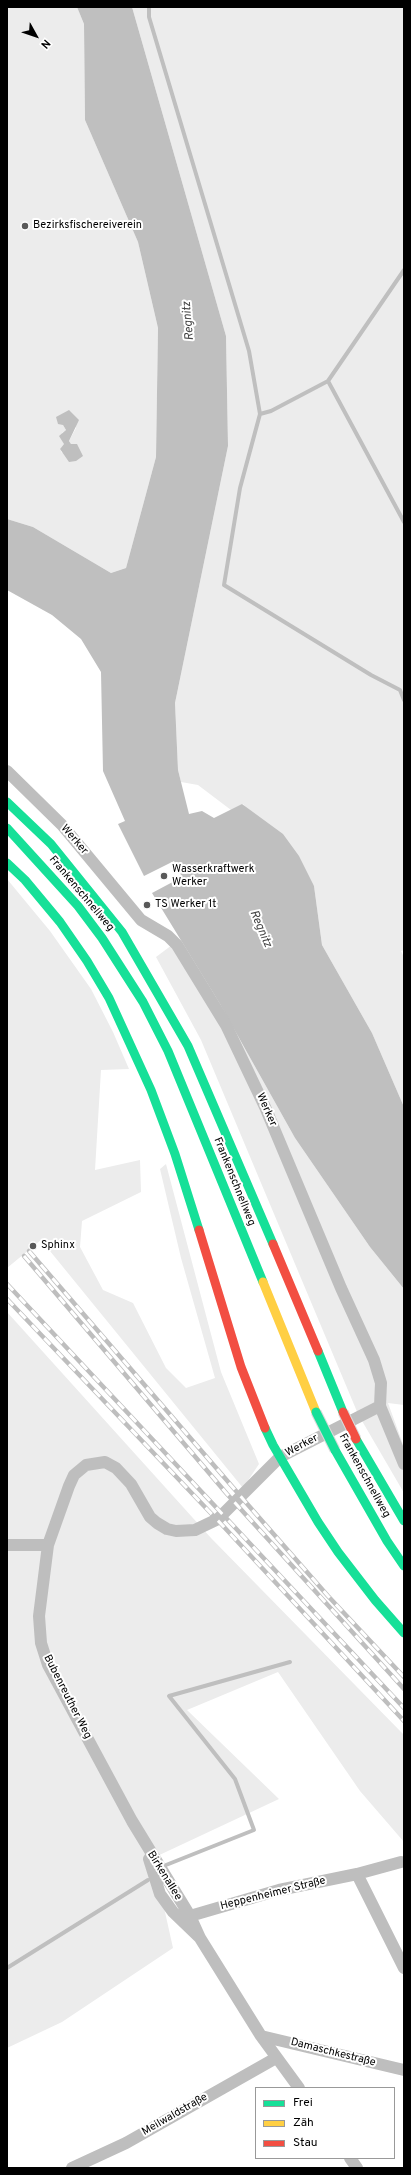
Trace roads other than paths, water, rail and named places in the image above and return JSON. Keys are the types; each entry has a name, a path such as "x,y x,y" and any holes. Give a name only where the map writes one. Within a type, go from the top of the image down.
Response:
{"main road":[{"name":"Frankenschnellweg","path":"7,802 51,844 99,902 122,932 164,1002 188,1046 236,1154 342,1412 404,1521"},
{"name":"Frankenschnellweg","path":"7,828 78,906 102,938 143,1002 168,1052 316,1412 335,1450 387,1541 404,1566"},
{"path":"7,863 24,880 60,922 87,961 109,998 128,1037 152,1090 175,1154 241,1367 256,1407 280,1458 318,1522 338,1552 375,1600 404,1633"}],"street":[{"name":"Werker","path":"7,771 62,825 141,920 168,936 177,945 226,1025 265,1107 341,1288 374,1360 381,1383 380,1406 280,1458"},
{"path":"380,1406 404,1464"},
{"name":"Bubenreuther Weg","path":"146,1846 59,1686 44,1653 39,1616 48,1545 74,1475 86,1465 105,1462 116,1468 131,1484 150,1517 156,1523 167,1529 185,1532 202,1528 218,1519 280,1458"},
{"path":"7,1545 48,1545"},
{"name":"Birkenallee","path":"146,1846 190,1916 200,1938 276,2058 298,2087"},
{"name":"Birkenallee","path":"146,1846 160,1894 173,1912 200,1938"},
{"name":"Heppenheimer Straße","path":"190,1916 279,1890 356,1874 401,1862"},
{"path":"356,1874 404,1968"},
{"name":"Damaschkestraße","path":"262,2036 404,2070"},
{"name":"Meilwaldstraße","path":"72,2168 126,2143 276,2058"},
{"path":"351,2159 357,2168"}],"water":[{"name":"Regnitz","path":"77,7 132,7 226,336 228,446 175,703 178,770 189,814 202,811 214,818 242,804 283,834 299,856 314,886 322,945 372,1033 404,1107 404,1289 370,1247 295,1138 220,1004 152,893 182,877 174,861 144,876 118,824 125,821 103,771 101,672 81,639 52,615 7,590 7,519 33,527 111,573 126,568 156,457 158,328 138,242 85,120 84,24"},
{"path":"69,410 79,420 69,441 71,444 77,444 83,456 76,461 69,462 60,449 64,444 59,436 66,430 63,425 58,424 56,417"}],"waterway":[{"path":"149,7 149,17 249,351 260,414"},
{"path":"404,270 328,381 271,411 260,414 240,488 224,585 371,675 400,690 404,700"},
{"path":"328,381 404,522"},
{"path":"166,1865 254,1830 235,1779 169,1696 290,1662"},
{"path":"7,1968 148,1880"}],"railway":[{"path":"29,1251 328,1596 404,1677"},
{"path":"24,1256 227,1494 404,1689"},
{"path":"7,1284 404,1708"},
{"path":"7,1299 224,1527 404,1721"}],"place":[{"name":"Bezirksfischereiverein","path":"25,226"},
{"name":"Wasserkraftwerk Werker","path":"164,876"},
{"name":"TS Werker 1t","path":"147,905"},
{"name":"Sphinx","path":"33,1246"}]}
